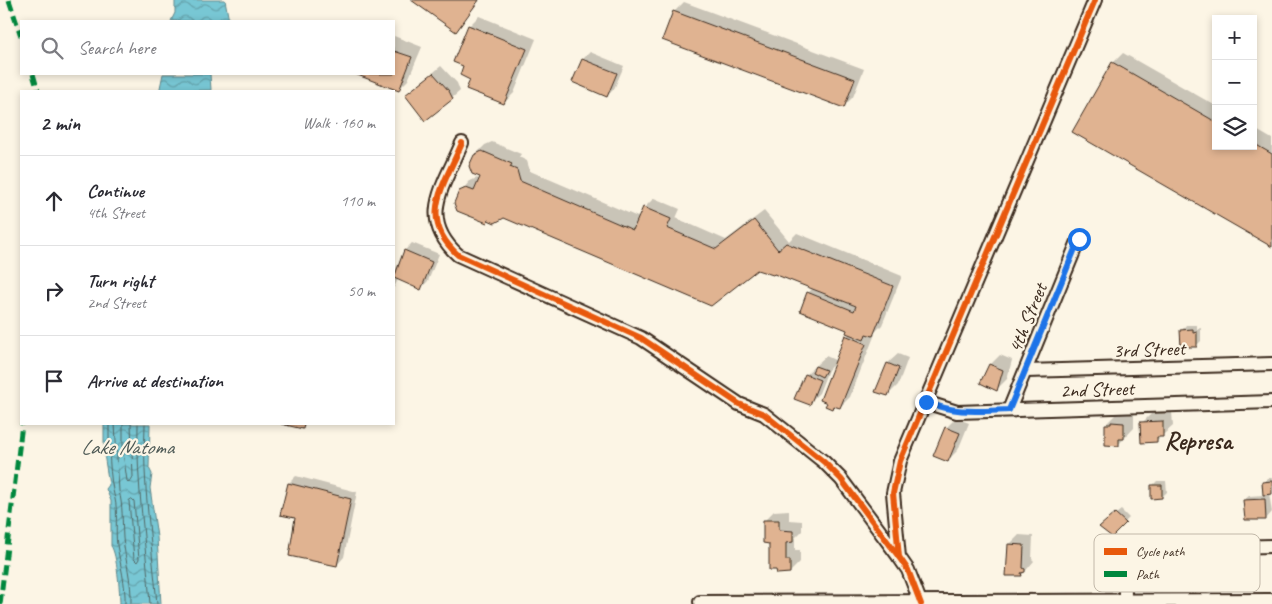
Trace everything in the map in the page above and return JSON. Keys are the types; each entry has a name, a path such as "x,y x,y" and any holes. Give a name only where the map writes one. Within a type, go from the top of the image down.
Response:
{"street":[{"path":"899,557 893,493 895,477 1095,0"},
{"path":"462,143 436,210 436,225 440,237 448,246 458,255 641,338 739,404 764,414 824,462 841,480 908,570 921,603"},
{"name":"4th Street","path":"1009,410 1079,239"},
{"name":"3rd Street","path":"1026,371 1272,364"},
{"name":"2nd Street","path":"926,402 944,410 957,412 1272,402"},
{"path":"1125,592 1125,600"},
{"path":"700,602 921,603 1272,600"}],"water":[{"path":"175,0 225,0 229,20 172,20 175,13"},
{"path":"163,75 210,75 211,90 161,90"},
{"name":"Lake Natoma","path":"104,425 150,425 149,468 152,474 150,488 157,537 161,604 120,604 119,583 111,546 111,501 106,489 109,485 104,454"}],"building":[{"path":"411,0 479,0 456,32"},
{"path":"673,11 855,79 844,108 662,40"},
{"path":"468,25 527,49 504,104 466,89 470,80 460,75 463,66 453,62"},
{"path":"395,51 412,57 399,91 358,75 395,75"},
{"path":"582,59 617,73 607,97 572,82"},
{"path":"1112,62 1212,120 1212,150 1257,150 1257,145 1272,154 1272,247 1072,132"},
{"path":"433,73 449,91 453,99 425,121 405,95"},
{"path":"482,151 512,164 510,167 517,170 520,181 633,230 643,207 671,219 667,228 716,249 754,220 778,250 786,243 893,286 873,336 866,334 864,340 846,333 847,330 800,311 807,292 854,311 856,306 774,274 757,270 711,306 504,218 495,223 488,220 487,223 457,211 454,203 459,191 466,188 474,191 480,177 472,174 469,166 474,155"},
{"path":"404,250 432,262 421,290 395,278"},
{"path":"1193,329 1193,333 1197,332 1197,347 1181,347 1180,330"},
{"path":"845,335 866,344 840,408 833,406 832,409 825,406 827,403 820,400"},
{"path":"887,363 899,368 888,396 875,392"},
{"path":"989,364 1003,370 997,391 980,383"},
{"path":"815,366 826,370 822,377 812,372"},
{"path":"805,374 820,380 810,405 794,399"},
{"path":"1163,421 1163,437 1157,437 1157,442 1141,443 1140,422"},
{"path":"1111,422 1124,423 1124,439 1119,439 1119,446 1105,445 1105,424 1111,424"},
{"path":"285,425 304,425 303,429"},
{"path":"945,427 960,433 948,462 933,456"},
{"path":"1272,481 1272,494 1263,495 1262,482"},
{"path":"288,483 351,499 337,566 289,556 295,518 280,515"},
{"path":"1151,485 1162,485 1162,498 1151,499"},
{"path":"1265,499 1266,520 1245,520 1243,500"},
{"path":"1115,513 1126,523 1115,534 1108,534 1099,527"},
{"path":"763,520 779,520 779,530 793,531 793,542 786,543 786,560 790,560 790,573 777,574 776,570 769,570 769,544 763,543"},
{"path":"1008,544 1024,545 1023,568 1025,572 1021,573 1022,576 1006,576"}],"marked path":[{"path":"9,0 20,33"},
{"path":"33,75 38,90"},
{"path":"0,604 22,425"}],"cycle path":[{"path":"921,604 908,570 899,557 893,493 900,461 1095,0"},
{"path":"462,143 442,188 438,201 437,215 439,228 446,241 458,255 641,338 739,404 764,414 824,462 841,479 899,557"}],"district":[{"name":"Represa","path":"1198,440"}],"route":[{"path":"926,402 944,410 957,412 1009,410 1079,239"}]}
